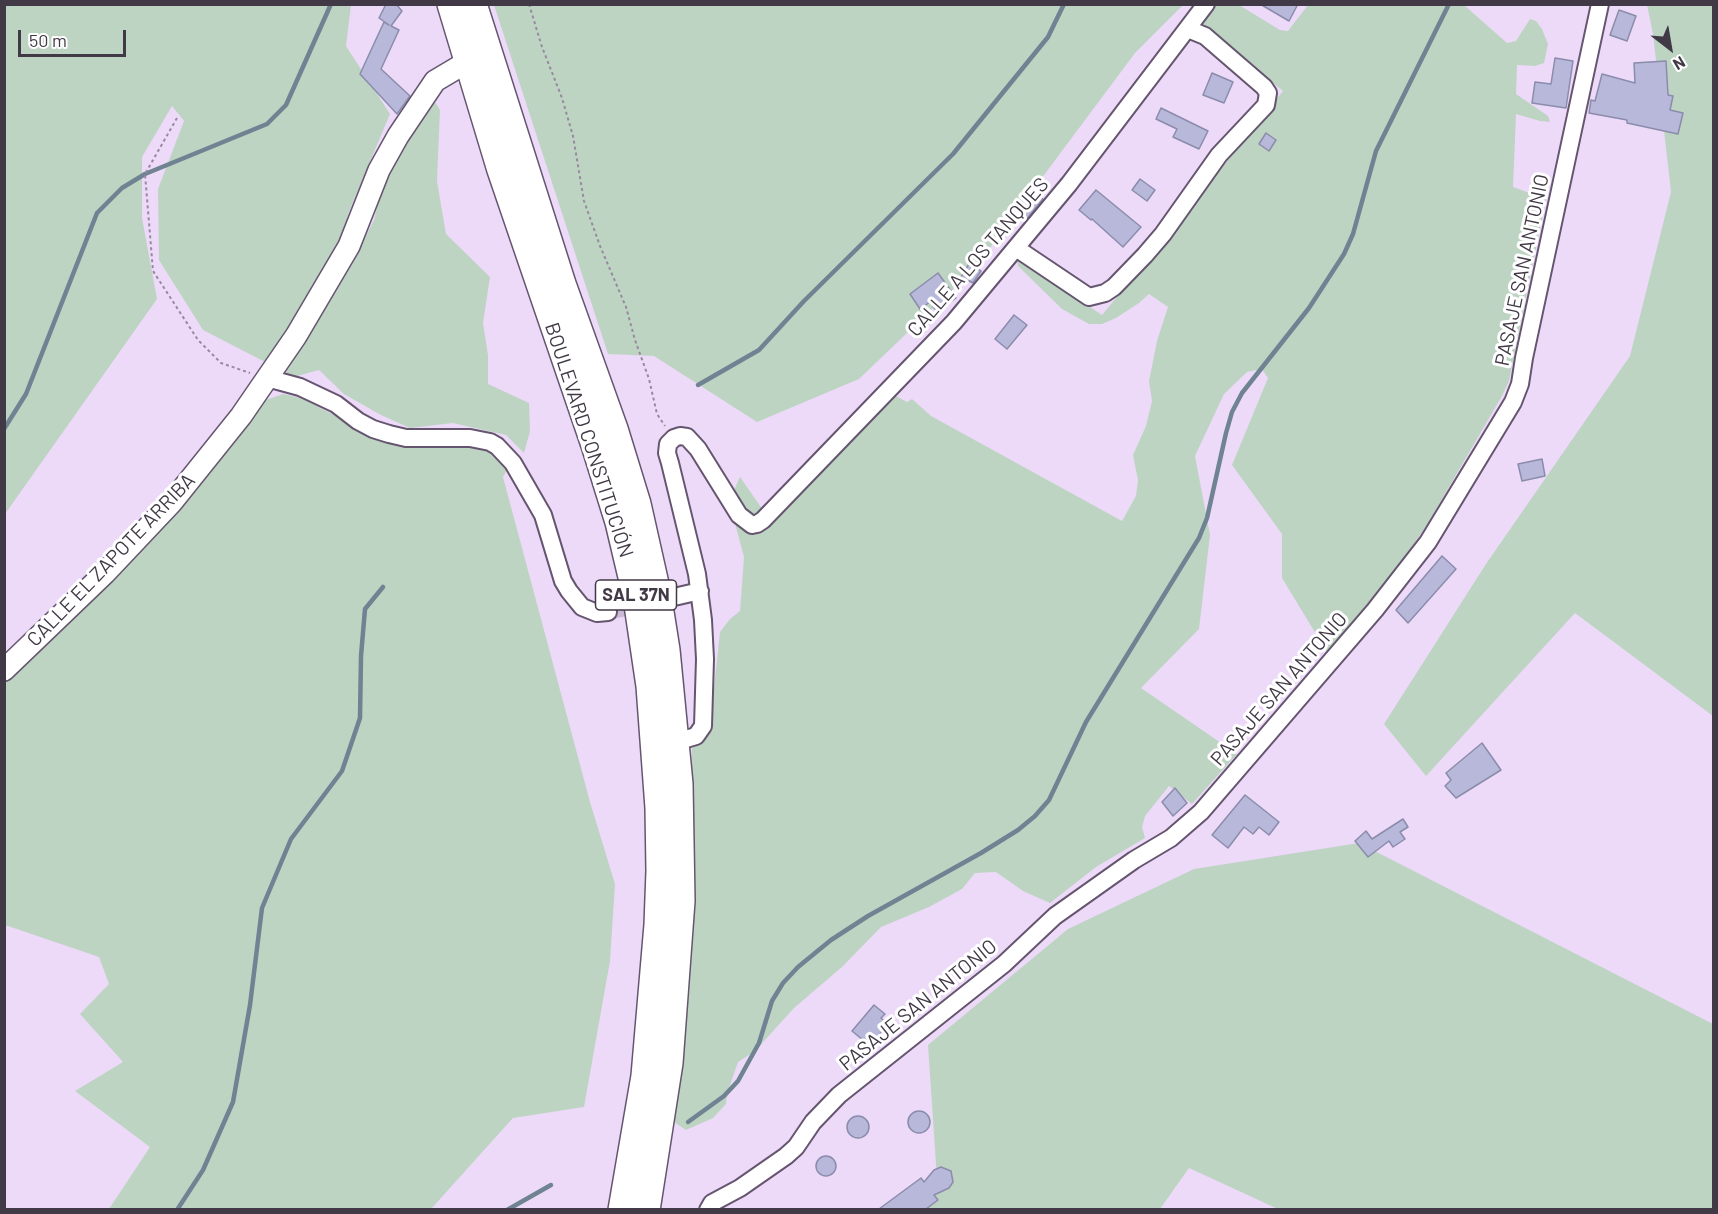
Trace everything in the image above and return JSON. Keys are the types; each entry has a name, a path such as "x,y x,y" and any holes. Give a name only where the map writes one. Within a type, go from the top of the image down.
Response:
{"highway":[{"name":"BOULEVARD CONSTITUCIÓN","path":"451,4 467,62 619,522 637,598 650,686 659,808 658,925 645,1076 622,1209"},
{"name":"BOULEVARD CONSTITUCIÓN","path":"473,4 562,284 614,429 637,504 657,593 666,650 679,784 681,901 669,1063 646,1209"}],"street":[{"name":"CALLE A LOS TANQUES","path":"674,438 687,437 698,449 745,521 752,525 763,520 954,322 1069,184 1206,4"},
{"name":"PASAJE SAN ANTONIO","path":"708,1209 712,1203 740,1188 786,1156 796,1147 813,1122 839,1095 1004,964 1055,916 1134,860 1171,838 1201,812 1375,610 1428,542 1513,402 1520,384 1600,4"},
{"path":"1016,248 1083,294 1096,297 1105,293 1114,287 1163,234 1219,155 1266,105 1268,93 1264,87 1205,36 1188,29"},
{"name":"CALLE EL ZAPOTE ARRIBA","path":"4,670 105,573 172,502 241,416 296,336 349,246 379,170 398,136 435,81 467,62"},
{"path":"267,378 300,387 336,404 373,429 389,434 406,438 470,438 490,442 497,446 513,463 543,515 568,591 582,607 597,613 609,612"},
{"path":"674,438 668,444 667,453 693,550 700,591 705,659 703,726 696,736 676,742"},
{"path":"674,597 700,591"}],"path":[{"path":"529,4 573,136 584,201 631,320 657,414 674,438"},
{"path":"177,118 145,174 153,271 198,340 221,363 267,378"}],"green space":[{"path":"5,5 351,5 346,46 390,114 348,214 339,250 267,363 203,330 159,260 158,189 184,121 172,106 142,157 142,218 157,299 5,514"},
{"path":"494,5 1183,5 1135,53 974,269 859,379 757,422 654,356 608,354"},
{"path":"1215,5 1239,5 1280,30 1288,31 1308,5 1464,5 1507,43 1516,41 1530,19 1536,21 1542,29 1548,44 1544,63 1535,66 1517,65 1516,94 1548,116 1550,122 1516,114 1513,187 1546,199 1509,381 1502,396 1428,523 1388,578 1333,662 1282,578 1282,534 1232,465 1268,378 1262,369 1247,372 1224,394 1195,456 1210,535 1199,629 1141,688 1237,754 1192,804 1169,786 1145,816 1142,827 1145,838 1096,867 1050,903 1023,891 996,872 975,873 962,889 929,907 881,927 842,967 794,1008 755,1051 738,1062 726,1104 713,1118 686,1130 671,1120 691,844 692,730 711,716 720,632 740,611 744,557 729,501 740,477 770,520 892,394 907,402 912,399 931,416 1122,521 1136,496 1138,480 1133,455 1146,426 1152,401 1149,381 1157,341 1168,307 1149,294 1116,318 1102,324 1089,324 1062,309 1018,266 1017,258 1102,315 1283,91 1204,26 1202,21"},
{"path":"1647,5 1713,5 1713,716 1575,613 1426,776 1384,724 1486,564 1630,356 1671,192 1653,34"},
{"path":"433,99 440,110 437,181 446,234 490,277 483,323 488,355 488,384 529,403 530,431 524,453 506,435 453,423 410,428 344,394 319,370 286,379 287,360 329,291 350,268 374,220 389,157"},
{"path":"283,394 301,398 371,434 483,445 507,470 503,477 590,802 615,884 610,961 584,1107 513,1118 431,1209 109,1209 150,1147 75,1091 123,1062 80,1014 109,984 99,957 5,925 5,679 263,401"},
{"path":"1359,843 1713,1024 1713,1209 1278,1209 1189,1168 1160,1209 916,1210 937,1179 928,1045 1068,929 1194,869"}],"building":[{"path":"386,4 396,4 402,11 391,26 399,30 381,69 410,96 397,114 360,74 384,22 389,25 379,18"},
{"path":"1260,4 1298,4 1289,21"},
{"path":"1619,10 1636,16 1627,41 1610,35"},
{"path":"1555,58 1573,61 1566,108 1532,103 1535,82 1551,84"},
{"path":"1666,61 1668,95 1673,96 1670,110 1683,113 1678,134 1627,123 1627,120 1589,113 1591,100 1595,101 1602,74 1635,83 1634,63"},
{"path":"1212,73 1233,82 1224,103 1203,95"},
{"path":"1161,108 1208,131 1199,149 1173,137 1177,129 1156,119"},
{"path":"1266,133 1276,140 1269,151 1259,144"},
{"path":"1140,179 1155,190 1147,201 1132,190"},
{"path":"1096,190 1141,227 1123,247 1079,210"},
{"path":"1039,196 1043,199 1027,219 1022,215"},
{"path":"969,264 981,271 973,283 961,277"},
{"path":"938,273 956,298 937,312 930,302 920,309 910,294"},
{"path":"1014,315 1027,325 1007,349 995,339"},
{"path":"1542,459 1545,476 1522,481 1518,464"},
{"path":"1442,556 1456,569 1408,623 1396,610"},
{"path":"1482,743 1501,770 1456,798 1445,786 1451,780 1446,773"},
{"path":"1175,788 1187,803 1173,816 1162,802"},
{"path":"1245,795 1279,822 1269,835 1259,827 1253,834 1244,827 1228,848 1212,835"},
{"path":"1403,819 1408,827 1400,832 1405,839 1393,847 1389,841 1368,857 1355,841 1366,831 1372,839"},
{"path":"874,1005 885,1014 881,1018 888,1024 870,1046 852,1031"},
{"path":"919,1111 927,1114 930,1122 927,1130 919,1133 911,1130 908,1122 911,1114"},
{"path":"858,1116 866,1119 869,1127 866,1135 858,1138 850,1135 847,1127 850,1119"},
{"path":"822,1156 830,1156 836,1162 836,1170 830,1176 822,1176 816,1170 816,1162"},
{"path":"941,1167 951,1171 953,1182 949,1188 934,1195 938,1200 926,1209 879,1209 921,1178 924,1182 934,1170"}],"waterway":[{"path":"4,429 26,394 97,213 122,188 145,174 267,124 286,105 331,4"},
{"path":"698,385 759,350 804,301 953,154 1048,37 1064,4"},
{"path":"688,1122 724,1096 738,1081 759,1043 772,1001 783,983 798,967 831,940 868,916 1018,830 1049,800 1086,722 1199,538 1207,518 1232,412 1242,393 1309,308 1344,254 1353,234 1376,151 1449,4"},
{"path":"177,1210 203,1170 233,1102 250,1005 262,908 291,839 342,771 360,718 361,656 365,609 383,587"},
{"path":"507,1210 551,1185"}],"tunnel":[{"path":"608,612 647,603"}]}
